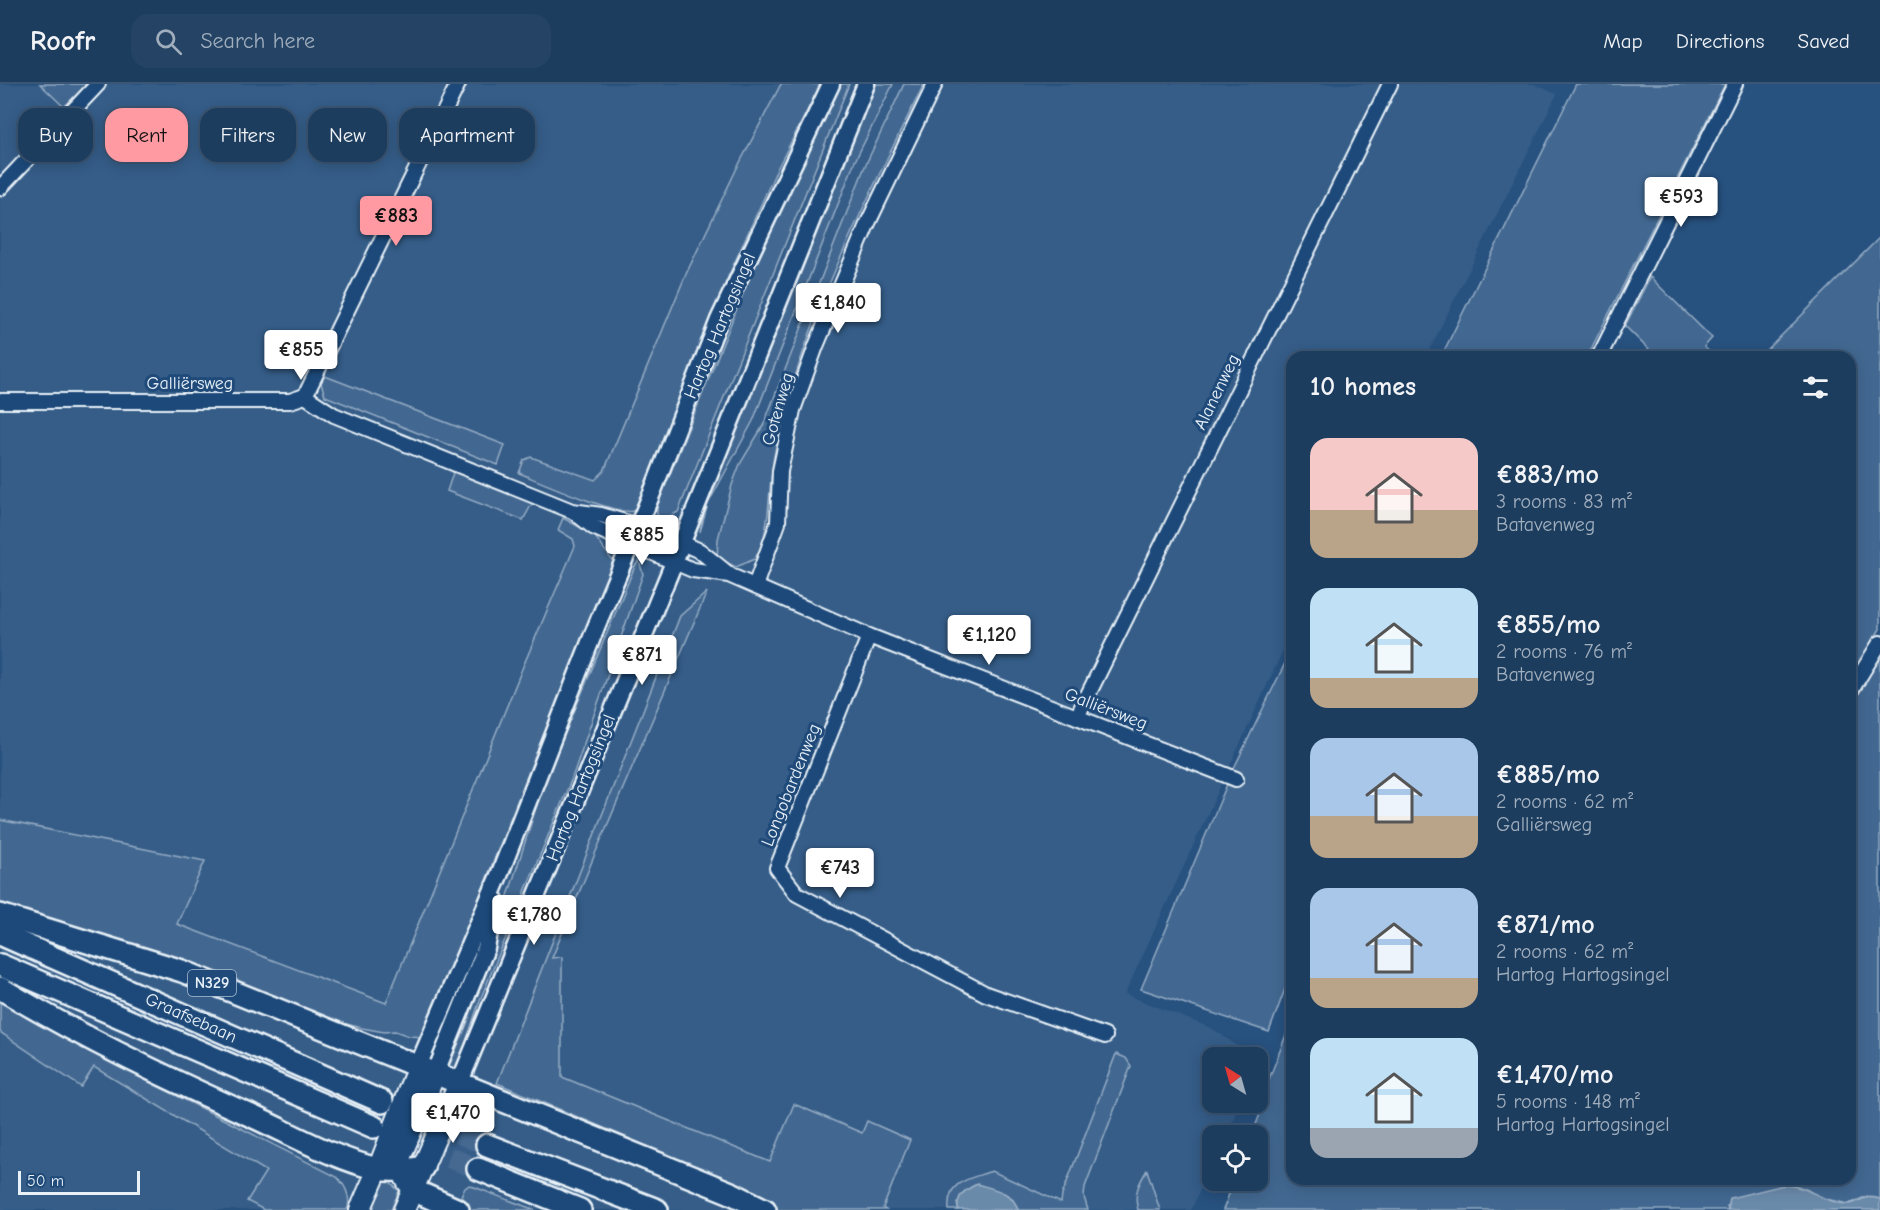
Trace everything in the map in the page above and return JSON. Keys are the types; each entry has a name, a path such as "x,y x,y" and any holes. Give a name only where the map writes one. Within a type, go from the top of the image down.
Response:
{"main road":[{"name":"N329","path":"0,915 182,971 731,1193 765,1210"},
{"name":"Graafsebaan","path":"0,934 382,1102"},
{"name":"Graafsebaan","path":"0,965 374,1127"},
{"path":"0,988 52,1020 142,1067 340,1157 378,1169 412,1169"},
{"path":"360,1210 427,1070"},
{"path":"404,1210 413,1190 412,1169 400,1158 427,1070"},
{"name":"Hartog Hartogsingel","path":"412,1169 459,1084"},
{"path":"487,1145 657,1210"},
{"path":"478,1169 580,1210"},
{"path":"413,1190 458,1210"}],"street":[{"path":"0,188 98,84"},
{"path":"305,396 458,84"},
{"name":"Hartog Hartogsingel","path":"427,1070 500,873 719,320 831,84"},
{"name":"Hartog Hartogsingel","path":"459,1084 682,543 866,84"},
{"name":"Gotenweg","path":"755,586 778,523 782,460 793,410 812,356 866,226 935,84"},
{"name":"Alanenweg","path":"1077,717 1390,84"},
{"path":"1602,351 1735,84"},
{"name":"Galliërsweg","path":"0,401 290,401 305,396 334,415 572,511 601,515 682,543 700,551 731,576"},
{"name":"Galliërsweg","path":"572,511 593,527 693,570 731,576 869,636 1236,779"},
{"name":"Longobardenweg","path":"869,636 777,868 797,894 986,994 1106,1036"},
{"path":"1856,682 1880,643"}],"shaded area":[{"path":"0,84 1534,84 1557,94 1429,351 1286,351 1286,644 1125,994 1213,1029 1239,1047 1202,1047 1202,1113 1236,1113 1230,1125 1202,1125 1202,1186 1191,1210 0,1210"},
{"path":"40,84 87,84 64,107"},
{"path":"781,84 821,84 777,169 728,277 634,511 625,511 596,503 519,473 524,460 531,457 595,480 604,471 686,274"},
{"path":"840,84 849,84 678,512 663,520 657,515 657,506 749,279 795,174"},
{"path":"876,84 893,84 855,161 753,421 708,504 700,532 706,498 796,284"},
{"path":"904,84 924,84 837,265 808,339 780,427 772,466 767,520 760,550 755,559 736,567 717,558 718,539 732,485 740,464 763,426 865,166"},
{"path":"1576,84 1725,84 1590,351 1444,351"},
{"path":"1880,237 1880,629 1856,668 1856,351 1766,351"},
{"path":"1650,277 1712,338 1704,347 1708,351 1650,351 1625,326"},
{"path":"325,376 505,445 498,465 325,396 321,383"},
{"path":"454,470 533,502 523,520 447,491"},
{"path":"563,518 594,535 614,563 592,612 424,1037 362,1028 304,1013 0,910 0,820 205,861 177,924 386,1003 524,664 575,546 573,539 558,530"},
{"path":"639,561 643,574 572,778 480,1000 455,1075 446,1073 467,1024 543,786"},
{"path":"707,592 552,958 562,957 562,1077 770,1162 794,1104 862,1133 867,1121 910,1140 883,1208 886,1210 778,1210 692,1165 497,1083 680,616"},
{"path":"1880,656 1880,1199 1867,1196 1849,1204 1817,1197 1808,1190 1795,1185 1856,1185 1856,694"},
{"path":"1286,661 1286,986 1269,1032 1141,989 1233,770"},
{"path":"0,997 150,1082 337,1177 347,1192 349,1201 347,1210 264,1210 247,1201 266,1171 94,1067 81,1087 0,1032"},
{"path":"1286,1035 1286,1185 1784,1185 1727,1206 1728,1210 1223,1210 1230,1191 1268,1191 1268,1125 1256,1125 1260,1113 1268,1113 1268,1082"},
{"path":"1116,1054 1126,1058 1131,1066 1085,1187 1084,1197 1088,1210 1018,1210 1012,1198 1004,1193 957,1202 958,1210 949,1210 951,1192 955,1187 961,1182 992,1171 1061,1203 1062,1195"},
{"path":"1147,1170 1160,1210 1138,1210 1136,1199 1138,1189"},
{"path":"385,1178 399,1191 391,1210 371,1210"},
{"path":"977,1184 1007,1195 1016,1204 1018,1210 958,1210 958,1200 962,1194"},
{"path":"469,1185 535,1210 455,1210 464,1189"},
{"path":"1784,1185 1801,1188 1840,1203 1853,1203 1865,1198 1880,1199 1880,1210 1728,1210 1730,1198"}],"tunnel":[{"path":"401,1110 487,1145"},
{"path":"391,1134 478,1169"}]}
